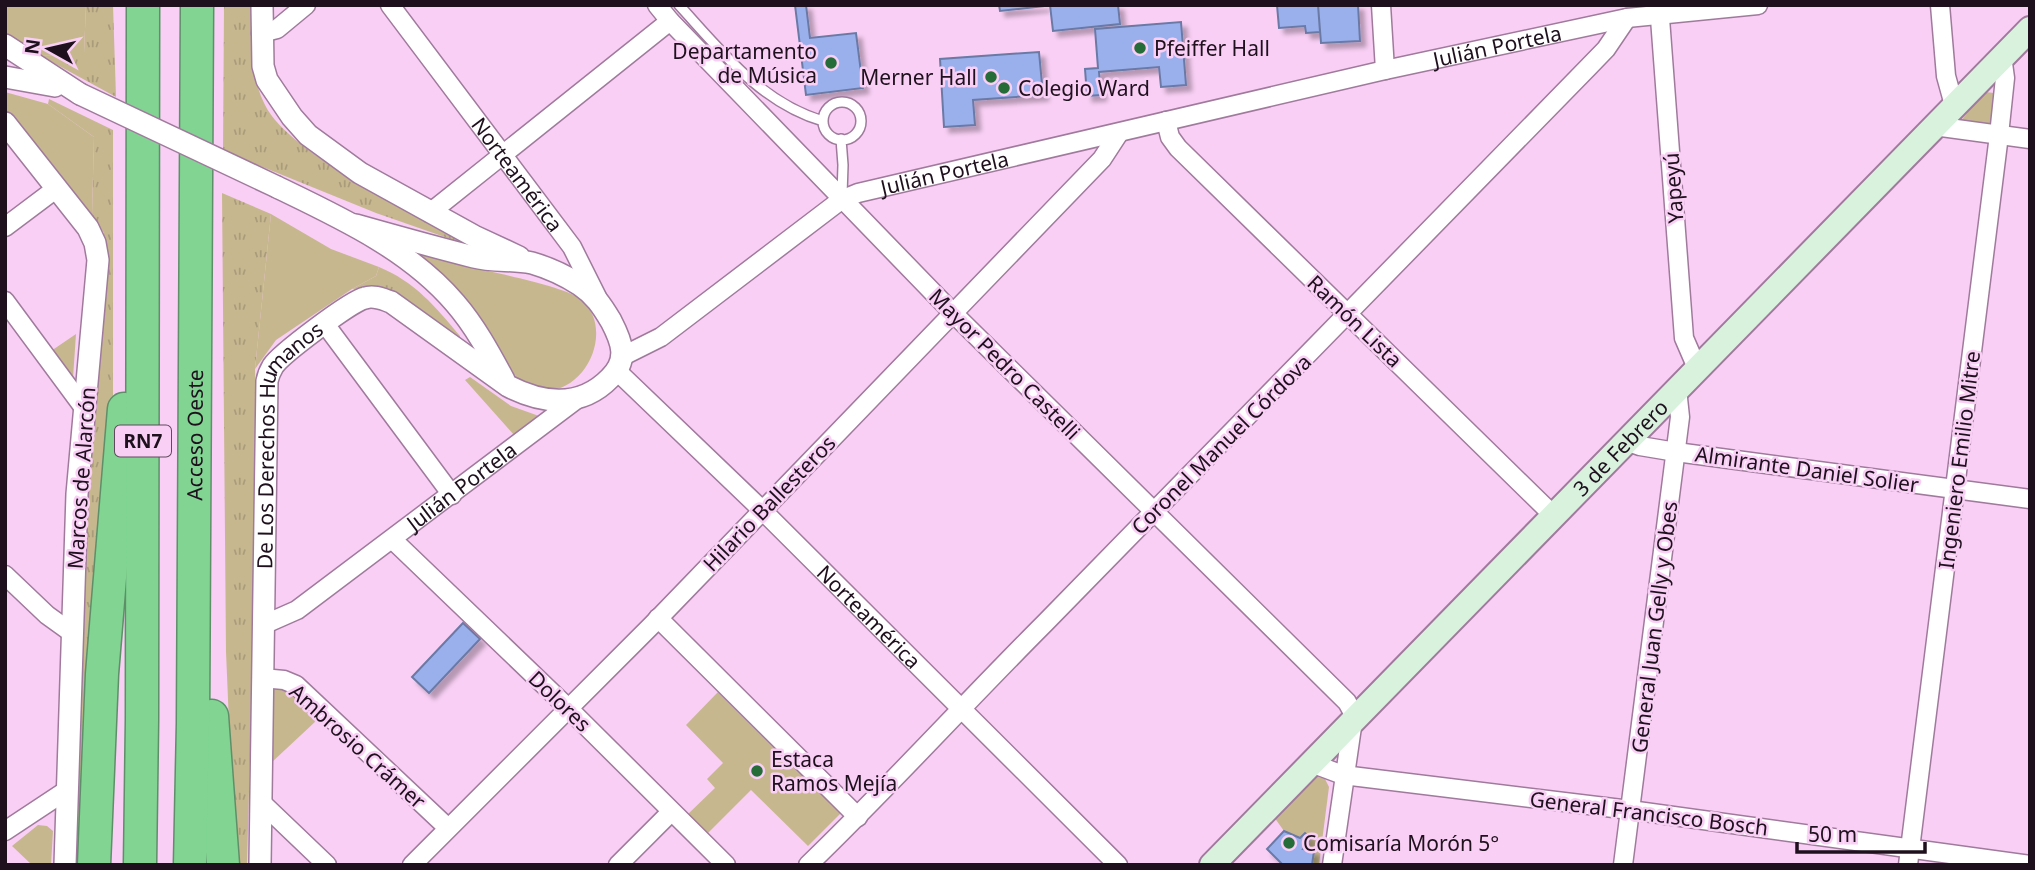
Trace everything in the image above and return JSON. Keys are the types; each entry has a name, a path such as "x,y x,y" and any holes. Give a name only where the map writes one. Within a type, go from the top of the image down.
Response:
{"highway":[{"name":"RN7","path":"139,865 142,719 143,5"},
{"name":"Acceso Oeste","path":"190,865 197,5"},
{"path":"94,865 102,674 144,163"},
{"path":"194,482 223,865"}],"main road":[{"name":"3 de Febrero","path":"1212,865 2030,29"}],"street":[{"path":"262,5 262,66 267,80 308,135 360,173 531,263 562,275 597,297"},
{"path":"261,33 277,29 306,5"},
{"name":"Norteamérica","path":"390,5 572,247 619,335 620,363 762,510 1118,865"},
{"name":"Mayor Pedro Castelli","path":"657,5 841,200 1347,702 1353,720"},
{"path":"1381,5 1385,70"},
{"name":"Julián Portela","path":"263,625 297,610 393,540 577,399 594,392 620,363 661,337 841,200 858,193 1166,121 1659,9 1758,5"},
{"path":"1940,5 1947,76 1954,105"},
{"name":"Yapeyú","path":"1659,9 1684,338 1697,368"},
{"name":"Coronel Manuel Córdova","path":"808,865 1349,315 1606,49 1627,18"},
{"path":"431,212 670,21"},
{"path":"5,45 75,92 356,225 418,269 457,304 508,386"},
{"name":"Ingeniero Emilio Mitre","path":"1910,856 1999,135 2005,78 2003,56"},
{"path":"5,77 28,79 75,92"},
{"name":"Ramón Lista","path":"1166,121 1170,136 1178,148 1553,515"},
{"name":"Marcos de Alarcón","path":"5,123 88,228 95,243 98,260 77,494 65,865"},
{"path":"1934,126 2030,139"},
{"name":"Hilario Ballesteros","path":"412,865 658,618 1102,159 1119,133"},
{"path":"5,226 57,188"},
{"path":"356,225 477,258 531,263"},
{"name":"De Los Derechos Humanos","path":"260,865 267,381 271,368 281,357 359,299 378,297 391,302 524,395 544,399 577,399"},
{"path":"5,302 84,408"},
{"path":"325,324 452,495"},
{"name":"General Juan Gelly y Obes","path":"1623,865 1680,417 1677,389"},
{"name":"Almirante Daniel Solier","path":"1626,441 1676,452 2030,499"},
{"name":"Dolores","path":"393,540 726,865"},
{"path":"5,575 47,615 72,633"},
{"path":"658,618 858,817"},
{"name":"Ambrosio Crámer","path":"262,678 284,680 296,685 448,828"},
{"path":"1332,865 1353,720"},
{"name":"General Francisco Bosch","path":"1311,764 1343,775 1630,810 1910,856 2030,865"},
{"path":"5,831 67,790"},
{"path":"261,802 327,865"},
{"path":"618,865 671,812"}],"lane":[{"path":"679,5 746,77 787,106 823,121"},
{"path":"837,102 853,105 861,117 861,125 851,138 841,139 826,131 823,121 829,108 837,102"},
{"path":"841,139 841,200"}],"green space":[{"path":"5,5 86,5 84,54 41,56 5,33"},
{"path":"86,5 113,5 116,97 41,56 84,53"},
{"path":"224,5 254,5 253,56 256,81 265,105 279,124 302,145 363,186 482,250 376,213 223,151"},
{"path":"5,92 48,104 94,137 92,215 5,113"},
{"path":"1985,92 1994,93 1998,98 1996,119 1989,125 1958,124"},
{"path":"49,99 113,130 110,515 81,865 73,865 87,506 105,296 104,233 92,215 94,137 48,104"},
{"path":"222,193 271,214 255,369 256,535 247,865 235,865 226,652"},
{"path":"271,214 331,249 379,267 376,276 276,340 255,369"},
{"path":"393,245 572,294 582,300 592,314 596,329 595,346 589,361 580,375 567,385 551,390 528,386 516,377 493,348"},
{"path":"379,267 424,296 460,336 460,340 404,299 380,287 352,289 376,276"},
{"path":"76,334 73,378 51,351"},
{"path":"470,377 511,406 539,416 515,436 465,380"},
{"path":"280,687 287,689 316,721 271,763 272,690"},
{"name":"Estaca Ramos Mejía","path":"718,692 841,813 808,846 751,790 706,835 687,815 715,788 707,779 723,763 686,725"},
{"path":"1315,776 1325,779 1329,787 1319,865 1312,865 1314,851 1303,849 1310,837 1305,833 1300,838 1284,831 1274,817"},
{"path":"38,825 47,826 53,831 51,865 32,865 12,846"}],"building":[{"name":"Departamento de Música","path":"795,5 806,5 810,38 856,33 863,88 806,95"},
{"path":"999,5 1044,5 1044,6 1000,11"},
{"path":"1050,5 1118,5 1120,24 1053,31"},
{"path":"1277,5 1318,5 1320,32 1306,33 1305,26 1279,28"},
{"path":"1318,5 1358,5 1360,41 1321,43"},
{"name":"Pfeiffer Hall","path":"1181,22 1186,85 1161,87 1159,67 1099,72 1101,95 1087,96 1085,69 1098,68 1095,29"},
{"name":"Merner Hall","path":"1039,52 1043,95 973,100 975,125 944,127 940,59"},
{"path":"463,623 480,639 429,693 412,677"},
{"name":"Comisaría Morón 5°","path":"1284,831 1300,838 1305,833 1311,838 1303,849 1314,851 1312,865 1283,865 1267,849"}],"place":[{"name":"Pfeiffer Hall","path":"1140,48"},
{"name":"Departamento de Música","path":"831,63"},
{"name":"Merner Hall","path":"991,77"},
{"name":"Colegio Ward","path":"1004,88"},
{"name":"Estaca Ramos Mejía","path":"757,771"},
{"name":"Comisaría Morón 5°","path":"1289,843"}]}
